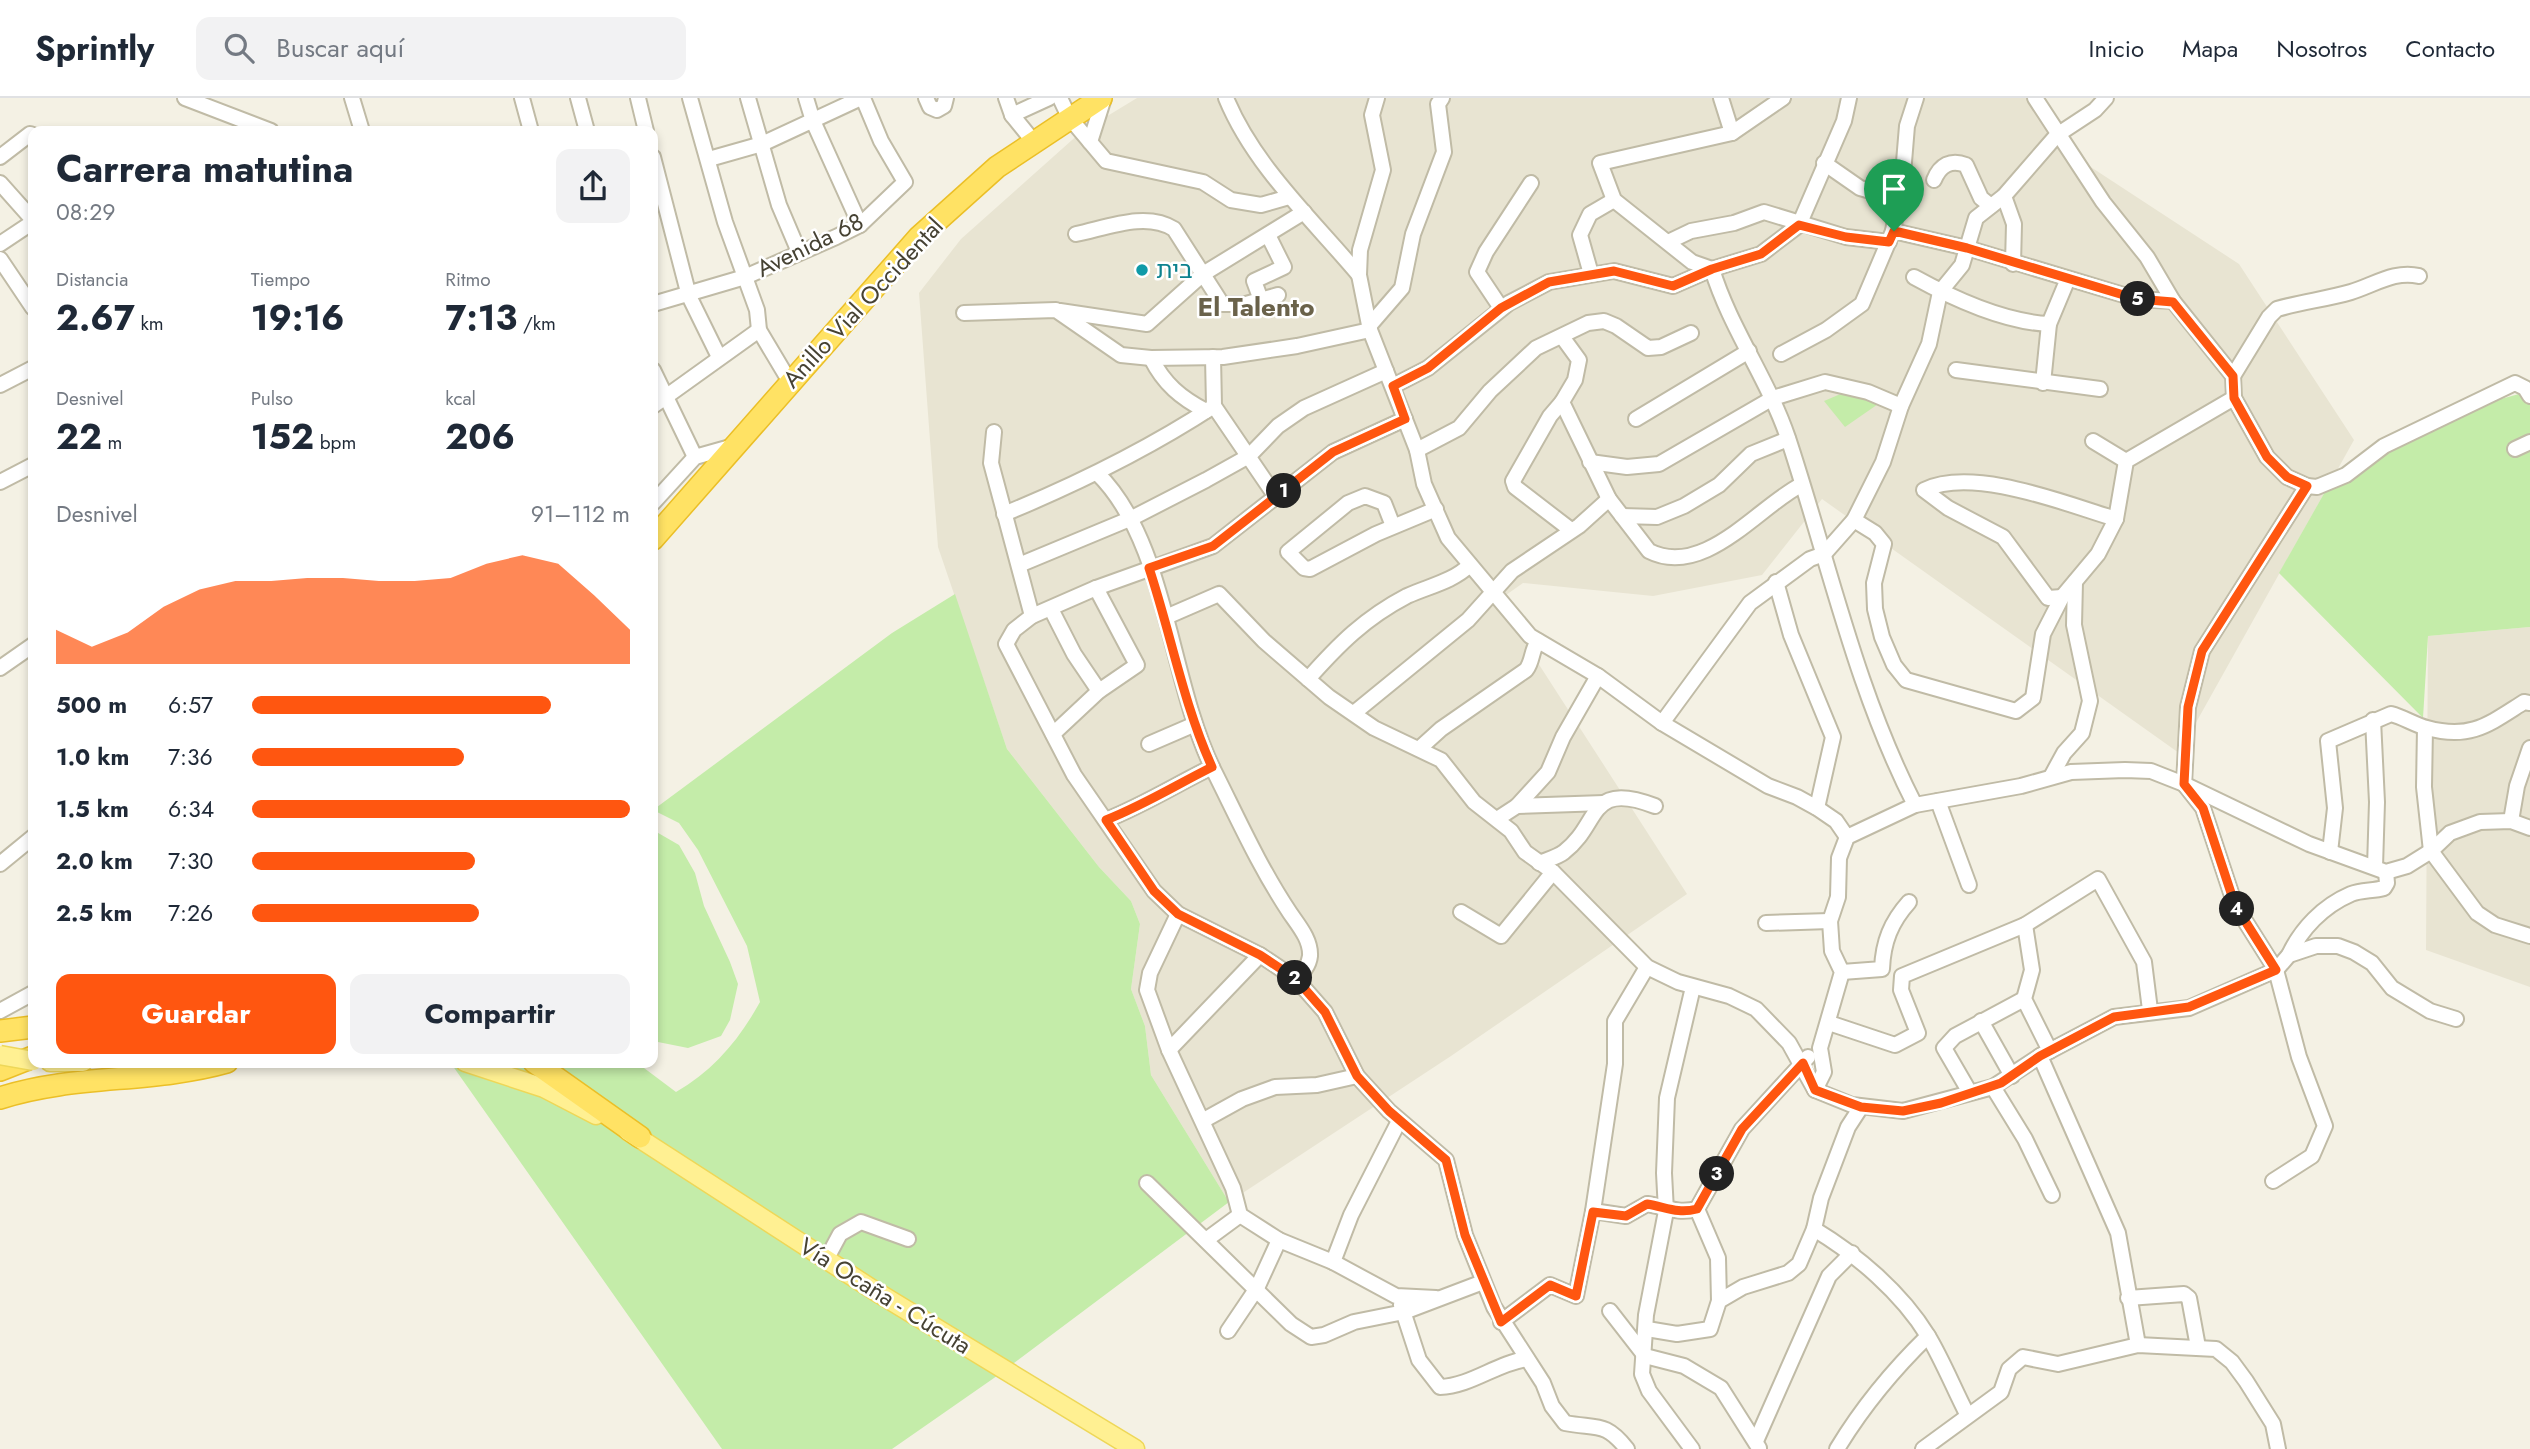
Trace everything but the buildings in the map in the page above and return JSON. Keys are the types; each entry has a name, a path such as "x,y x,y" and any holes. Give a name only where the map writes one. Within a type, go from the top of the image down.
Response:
{"highway":[{"name":"Anillo Vial Occidental","path":"658,533 919,237 998,167 1033,141 1065,107 1102,98"},
{"path":"0,1031 28,1028"},
{"path":"0,1070 28,1061"},
{"path":"0,1098 61,1084 188,1073 206,1068"},
{"path":"542,1068 640,1137"}],"main road":[{"path":"0,1055 28,1058"},
{"name":"Vía Ocaña - Cúcuta","path":"483,1068 544,1088 640,1137 826,1260 1135,1449"}],"street":[{"path":"185,98 258,126"},
{"path":"352,98 360,126"},
{"path":"522,98 530,126"},
{"path":"578,98 586,126"},
{"path":"638,98 645,126"},
{"path":"690,98 725,222 757,310 759,330 790,382"},
{"path":"748,98 779,205 799,252"},
{"path":"806,98 813,121 860,225"},
{"path":"709,159 762,144 862,98"},
{"name":"Avenida 68","path":"658,303 689,296 745,277 860,225 905,182 881,141 862,98"},
{"path":"926,98 930,107 936,110 944,106 946,98"},
{"path":"1006,98 1012,115 1033,141"},
{"path":"1012,115 1049,98"},
{"path":"1090,142 1102,98"},
{"path":"1226,98 1237,124 1289,197 1359,275"},
{"path":"1377,98 1372,115 1383,170 1360,250 1359,275 1370,327 1417,450 1424,484 1448,538 1538,641 1598,676 1662,723 1768,786 1817,808 1836,821 1847,837"},
{"path":"1055,310 1121,355 1151,358 1213,357 1297,346 1370,327 1402,288 1413,234 1444,152 1438,104 1442,98"},
{"path":"1721,98 1732,133"},
{"path":"1712,269 1692,262 1614,200 1600,163 1732,133 1783,98"},
{"path":"1393,386 1428,368 1501,308 1549,282 1614,271 1673,286 1712,269 1761,254 1799,225 1844,121 1849,98"},
{"path":"1781,354 1826,330 1862,304 1891,236 1899,199 1907,126 1916,98"},
{"path":"2035,98 2103,202 2147,257 2173,302 2233,376"},
{"path":"1662,723 1692,686 1749,603 1810,559 1824,554 1854,520 1884,462 1901,406 1929,344 1940,292 1962,265 1976,218 2004,196 2057,135 2089,114 2106,98"},
{"path":"1065,107 1106,161 1203,182 1231,200 1261,205 1289,197"},
{"path":"0,157 28,136"},
{"path":"1934,180 1938,171 1948,163 1958,161 1966,165 1981,198 1991,206"},
{"path":"1824,163 1860,188 1899,199"},
{"path":"0,183 28,215"},
{"path":"1501,308 1477,272 1486,252 1531,183"},
{"path":"658,188 689,296 719,357"},
{"path":"2004,196 2014,224 2013,264"},
{"path":"1591,274 1580,235 1590,214 1614,200"},
{"path":"964,313 1055,310 1147,324 1203,274 1304,212"},
{"path":"1668,242 1691,231 1734,223 1764,212 1799,225 1846,237 1891,236 1967,248 2067,281 2137,299 2173,302"},
{"path":"1076,234 1146,220 1163,222 1174,229 1222,304 1261,300 1278,295"},
{"path":"0,244 28,224"},
{"path":"1261,300 1254,281 1284,267 1268,235"},
{"path":"0,259 28,301"},
{"path":"1712,269 1724,304 1773,398 1824,554 1836,605 1860,678 1889,754 1915,805"},
{"path":"2419,276 2408,273 2389,277 2353,292 2277,309 2269,317 2233,376 2234,398 2267,457 2287,477 2307,486 2317,487 2346,475 2384,446 2515,383 2525,388 2530,396"},
{"path":"1914,277 1940,292 2026,323 2049,324"},
{"path":"2043,383 2049,324 2067,281"},
{"path":"1417,450 1459,428 1490,391 1536,348 1563,338 1588,323 1604,321 1648,348 1661,347 1691,333"},
{"path":"658,403 759,330"},
{"path":"1563,338 1579,360 1575,380 1543,427 1513,481 1516,487 1572,530"},
{"path":"1636,419 1749,351"},
{"path":"1210,408 1213,357"},
{"path":"1151,358 1160,376 1178,395 1210,408 1249,456 1276,497"},
{"path":"1956,370 1995,373 2043,383 2100,389"},
{"path":"0,385 28,371"},
{"path":"1019,565 1132,519 1249,456 1278,426 1304,408 1386,371"},
{"path":"658,380 695,457"},
{"path":"1590,462 1627,467 1659,464 1773,398 1825,382 1868,392 1901,406"},
{"path":"1854,520 1875,533 1884,544 1874,583 1875,609 1882,637 1894,665 1906,680 2016,711 2033,698 2043,634 2062,597 2098,554 2116,519 2126,461 2234,398"},
{"path":"1562,402 1609,499 1649,551 1659,556 1691,554 1718,544 1747,526 1784,493 1801,485"},
{"path":"1004,514 1097,472 1169,435 1210,408"},
{"path":"1405,419 1333,452 1213,546 1096,588 1032,616 1014,630 1006,644 1074,775 1154,891 1178,914 1260,955 1296,979 1325,1012 1357,1076 1399,1121 1446,1160 1465,1235 1483,1282 1501,1322 1543,1382 1552,1406 1565,1423 1600,1425 1614,1432 1627,1449"},
{"path":"993,432 991,463 1032,616"},
{"path":"1622,516 1657,517 1677,509 1719,485 1751,454 1788,439"},
{"path":"2093,441 2126,461"},
{"path":"2515,449 2530,442"},
{"path":"658,498 695,457 734,446"},
{"path":"0,482 28,468"},
{"path":"1097,472 1116,491 1132,519 1166,617 1193,725 1261,870 1305,936 1310,956 1304,971 1296,979"},
{"path":"2062,597 2048,598 2003,537 1948,508 1924,490 1935,485 1966,483 1998,487 2033,493 2116,519"},
{"path":"2273,1181 2312,1156 2325,1126 2300,1057 2276,970 2235,905 2203,808 2184,784 2188,707 2202,651 2307,486"},
{"path":"1393,526 1384,503 1365,495 1348,503 1288,552 1304,568 1310,569 1393,526 1436,509"},
{"path":"1354,713 1468,620 1512,570 1572,530 1609,499"},
{"path":"1308,679 1348,635 1407,597 1460,575 1470,565"},
{"path":"1776,582 1791,635 1833,737 1817,808"},
{"path":"2052,775 2064,753 2081,733 2090,701 2074,625 2075,582"},
{"path":"1053,734 1099,691 1137,665 1096,588"},
{"path":"1166,617 1219,594 1264,640 1308,679 1374,728 1441,760 1474,802 1497,820 1539,863 1553,872 1647,967 1693,987 1729,996 1755,1009 1789,1042 1803,1063 1815,1090 1861,1107 1903,1111 1941,1103 1969,1091 1993,1087 2045,1053 2114,1017 2150,1010 2189,1007 2276,970 2289,955 2306,926 2353,893 2384,888 2387,883 2381,869 2373,720"},
{"path":"1051,609 1074,654 1099,691"},
{"path":"1420,748 1441,729 1526,670 1530,664 1531,651 1538,641"},
{"path":"0,668 28,648"},
{"path":"1497,820 1517,806 1548,772 1563,737 1598,676"},
{"path":"2330,852 2335,808 2328,740 2391,714 2426,728 2460,733 2472,731 2482,729 2524,702 2530,703"},
{"path":"1149,744 1193,725"},
{"path":"2426,728 2424,787 2431,851 2477,913 2495,925 2530,936"},
{"path":"2511,821 2517,786 2530,748"},
{"path":"1106,820 1152,801 1162,791 1212,767"},
{"path":"1593,1212 1626,1216 1647,1204 1666,1211 1684,1212 1697,1209 1742,1129 1820,1048 1842,972 1832,951 1830,921 1838,897 1839,858 1847,837 1915,805 2021,786 2052,775 2071,772 2151,771 2330,852 2381,869 2407,866 2431,851 2450,833 2480,822 2511,821 2530,828"},
{"path":"1517,806 1604,803 1626,797 1655,806"},
{"path":"1938,801 1969,885"},
{"path":"1539,863 1564,852 1589,817 1604,803"},
{"path":"2,860 28,841"},
{"path":"1461,912 1501,936 1553,872"},
{"path":"1842,972 1882,969 1902,976 2025,925 2098,879 2144,962 2150,1010"},
{"path":"1882,969 1883,943 1899,913 1909,902"},
{"path":"1178,914 1150,973 1147,990 1168,1050 1204,1120 1233,1188 1240,1215 1279,1240 1334,1262 1396,1296 1436,1298"},
{"path":"1766,923 1830,921"},
{"path":"2025,925 2032,970 2024,999 2118,1234 2138,1345"},
{"path":"2289,955 2316,946 2338,946 2354,952 2372,963 2392,988 2430,1011 2456,1019"},
{"path":"1168,1050 1260,955"},
{"path":"1501,1322 1550,1285 1576,1296 1593,1212 1615,1064 1615,1021 1647,967"},
{"path":"1829,1023 1895,1045 1918,1033 1901,990 1902,976"},
{"path":"1692,1449 1649,1391 1642,1374 1646,1315 1666,1211 1664,1173 1667,1098 1693,987"},
{"path":"0,1011 28,996"},
{"path":"1969,1091 1944,1048 1955,1036 2024,999"},
{"path":"1981,1021 2012,1076"},
{"path":"1815,1090 1824,1072 1820,1048"},
{"path":"1204,1120 1242,1099 1275,1087 1317,1085 1357,1076"},
{"path":"1993,1087 2025,1139 2052,1195"},
{"path":"1720,1301 1743,1287 1788,1273 1799,1264 1814,1230 1821,1198 1847,1127 1861,1107"},
{"path":"1334,1262 1350,1215 1399,1121"},
{"path":"1147,1183 1291,1324 1311,1337 1324,1335 1354,1322 1404,1312 1483,1282"},
{"path":"1647,1329 1678,1334 1710,1329 1720,1301 1718,1258 1697,1209"},
{"path":"1206,1240 1240,1215"},
{"path":"826,1260 840,1234 861,1222 908,1239"},
{"path":"1814,1230 1852,1253 1928,1336 1967,1414"},
{"path":"1228,1331 1257,1288 1279,1240"},
{"path":"1758,1445 1829,1276 1852,1253"},
{"path":"2128,1298 2184,1294 2189,1298 2198,1347"},
{"path":"1396,1296 1404,1312 1419,1360 1440,1387 1452,1386 1515,1360 1527,1359"},
{"path":"1610,1311 1645,1356 1684,1366 1721,1388 1758,1445"},
{"path":"1838,1449 1861,1409 1889,1374 1928,1336"},
{"path":"1923,1449 2000,1392 2009,1369 2023,1357 2058,1364 2138,1345 2216,1349 2232,1362 2273,1424 2278,1449"}],"shaded area":[{"path":"1137,98 2040,98 2077,158 2239,264 2354,440 2179,753 1822,499 1762,575 1653,596 1523,583 1506,595 1538,663 1687,894 1451,1056 1229,1202 1151,1075 1145,1026 1131,989 1140,924 1131,901 1099,867 1007,749 938,547 919,293 961,239 1081,132"},
{"path":"2530,627 2530,987 2426,950 2428,636"}],"green space":[{"path":"1850,390 1881,402 1845,427 1824,401"},
{"path":"2519,394 2530,397 2530,627 2428,636 2423,718 2279,573 2326,490 2388,450 2490,402"},
{"path":"955,594 1007,749 1099,867 1131,901 1140,924 1131,989 1145,1026 1151,1075 1229,1202 994,1378 892,1449 722,1449 454,1068 644,1068 676,1092 713,1064 734,1042 760,1002 747,946 698,850 679,823 658,812 658,806 892,633"},
{"path":"658,833 679,845 695,873 704,906 738,984 730,1020 721,1036 688,1048 658,1042"}],"place":[{"name":"בית","path":"1142,270"}],"district":[{"name":"El Talento","path":"1256,307"}],"route":[{"path":"1799,225 1846,237 1889,242 1894,231 1967,248 2067,281 2137,299 2173,302 2233,376 2234,398 2267,457 2287,477 2307,486 2202,651 2188,707 2184,784 2203,808 2235,905 2276,970 2189,1007 2150,1010 2114,1017 2040,1056 1993,1087 1969,1091 1941,1103 1903,1111 1852,1105 1815,1090 1803,1063 1742,1129 1697,1209 1684,1212 1666,1211 1657,1205 1647,1204 1626,1216 1593,1212 1576,1296 1550,1285 1525,1307 1501,1322 1465,1235 1446,1160 1399,1121 1357,1076 1325,1012 1296,979 1260,955 1178,914 1154,891 1106,820 1152,801 1162,791 1212,767 1193,725 1166,617 1149,568 1213,546 1333,452 1405,419 1393,386 1428,368 1501,308 1549,282 1614,271 1664,286 1673,286 1712,269 1761,254 1799,225"}]}
